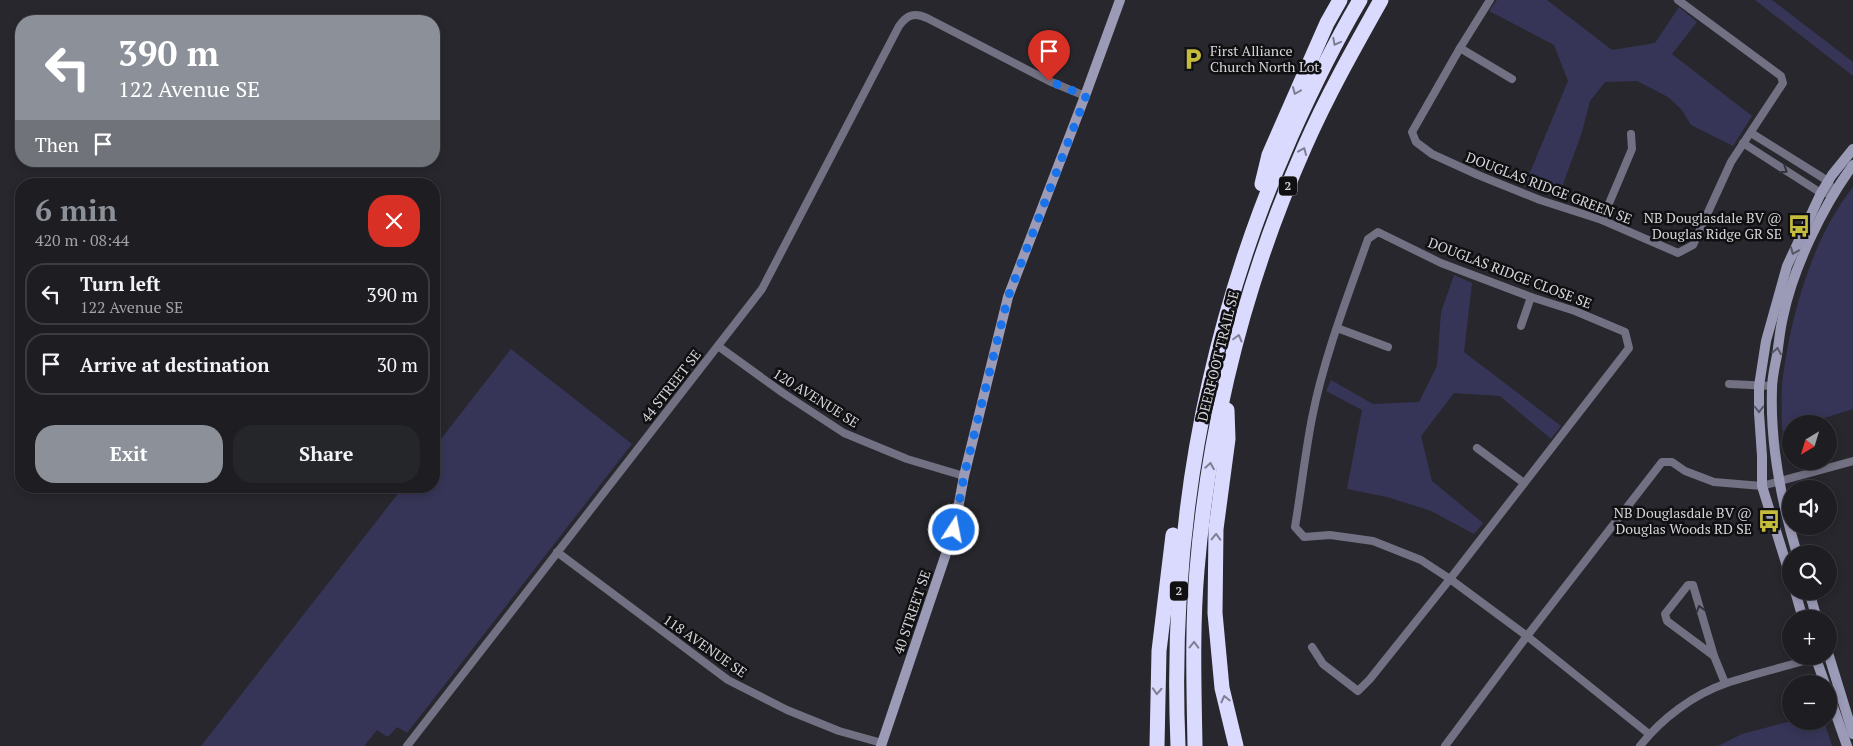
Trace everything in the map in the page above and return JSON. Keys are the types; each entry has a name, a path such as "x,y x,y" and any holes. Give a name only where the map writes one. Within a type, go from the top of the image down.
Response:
{"highway":[{"path":"1244,257 1269,155 1327,23 1340,0"},
{"name":"DEERFOOT TRAIL SE","path":"1178,746 1177,620 1185,517 1197,437 1218,342 1244,257 1270,184 1314,84 1360,0"},
{"name":"DEERFOOT TRAIL SE","path":"1195,746 1193,667 1197,570 1213,446 1226,385 1248,299 1296,166 1341,72 1381,0"},
{"path":"1226,385 1228,438 1216,529 1215,613 1222,688 1236,746"},
{"path":"1157,746 1159,651 1176,512 1197,437"}],"street":[{"name":"40 STREET SE","path":"882,744 954,530 964,476 1008,297 1086,96 1120,0"},
{"name":"DOUGLAS RIDGE GREEN SE","path":"1490,0 1412,132 1416,142 1432,154 1486,178 1540,200 1602,220 1678,254 1693,245 1731,162 1782,83 1781,76 1678,0"},
{"name":"44 STREET SE","path":"407,746 762,289 899,26 905,18 910,15 919,14 1049,81 1086,96"},
{"path":"1460,48 1512,80"},
{"path":"1751,133 1828,182 1834,193"},
{"path":"1602,220 1632,149 1631,134"},
{"path":"1743,143 1821,193 1834,193"},
{"path":"1782,550 1762,486 1762,456 1758,413 1759,386 1766,341 1787,266 1821,193 1853,149"},
{"path":"1794,545 1778,482 1772,386 1783,315 1797,271 1834,193 1853,166"},
{"name":"DOUGLAS RIDGE CLOSE SE","path":"1450,579 1630,348 1625,332 1575,311 1530,297 1441,263 1378,232 1368,239 1337,328 1312,417 1295,527 1304,537 1330,535 1373,541 1421,560 1450,579 1526,636 1649,734"},
{"path":"1521,326 1530,297"},
{"path":"1337,328 1388,347"},
{"name":"120 AVENUE SE","path":"718,346 783,394 844,433 908,459 964,476"},
{"path":"1729,384 1772,386"},
{"path":"1477,448 1524,483"},
{"path":"1445,746 1526,636 1662,462 1672,462 1685,470 1714,482 1762,486 1853,461"},
{"name":"118 AVENUE SE","path":"557,552 728,680 787,710 839,731 882,744"},
{"path":"1312,647 1323,664 1358,691 1370,679 1450,579"},
{"path":"1714,656 1667,621 1665,614 1688,585 1693,585 1714,656 1725,684"},
{"path":"1640,746 1649,734 1692,700 1725,684 1790,665"},
{"path":"1832,665 1853,734"},
{"path":"1837,718 1847,746"}],"shaded area":[{"path":"1497,0 1547,0 1612,50 1655,43 1679,7 1697,22 1672,54 1752,116 1733,146 1691,125 1681,109 1668,97 1637,81 1605,82 1590,101 1582,132 1558,198 1524,187 1568,81 1554,45 1489,11"},
{"path":"1755,0 1772,0 1853,62 1853,76"},
{"path":"1853,187 1853,409 1834,415 1782,415 1782,384 1797,307 1814,255 1838,208"},
{"path":"1454,275 1472,283 1464,352 1561,426 1551,439 1500,396 1454,393 1421,436 1432,481 1483,523 1474,534 1431,511 1387,497 1347,489 1362,410 1326,391 1331,380 1373,404 1419,402 1437,366 1441,312"},
{"path":"511,349 632,444 407,733 397,727 389,736 386,736 377,730 364,746 201,746 399,493 440,493 440,440"},
{"path":"1782,723 1782,730 1827,730 1832,746 1718,746 1742,734"}],"place":[{"name":"First Alliance Church North Lot","path":"1193,59"},
{"name":"NB Douglasdale BV @ Douglas Ridge GR SE","path":"1799,226"},
{"name":"NB Douglasdale BV @ Douglas Woods RD SE","path":"1769,521"}],"route":[{"path":"954,530 964,476 997,334 1008,297 1086,96 1049,81"}]}
